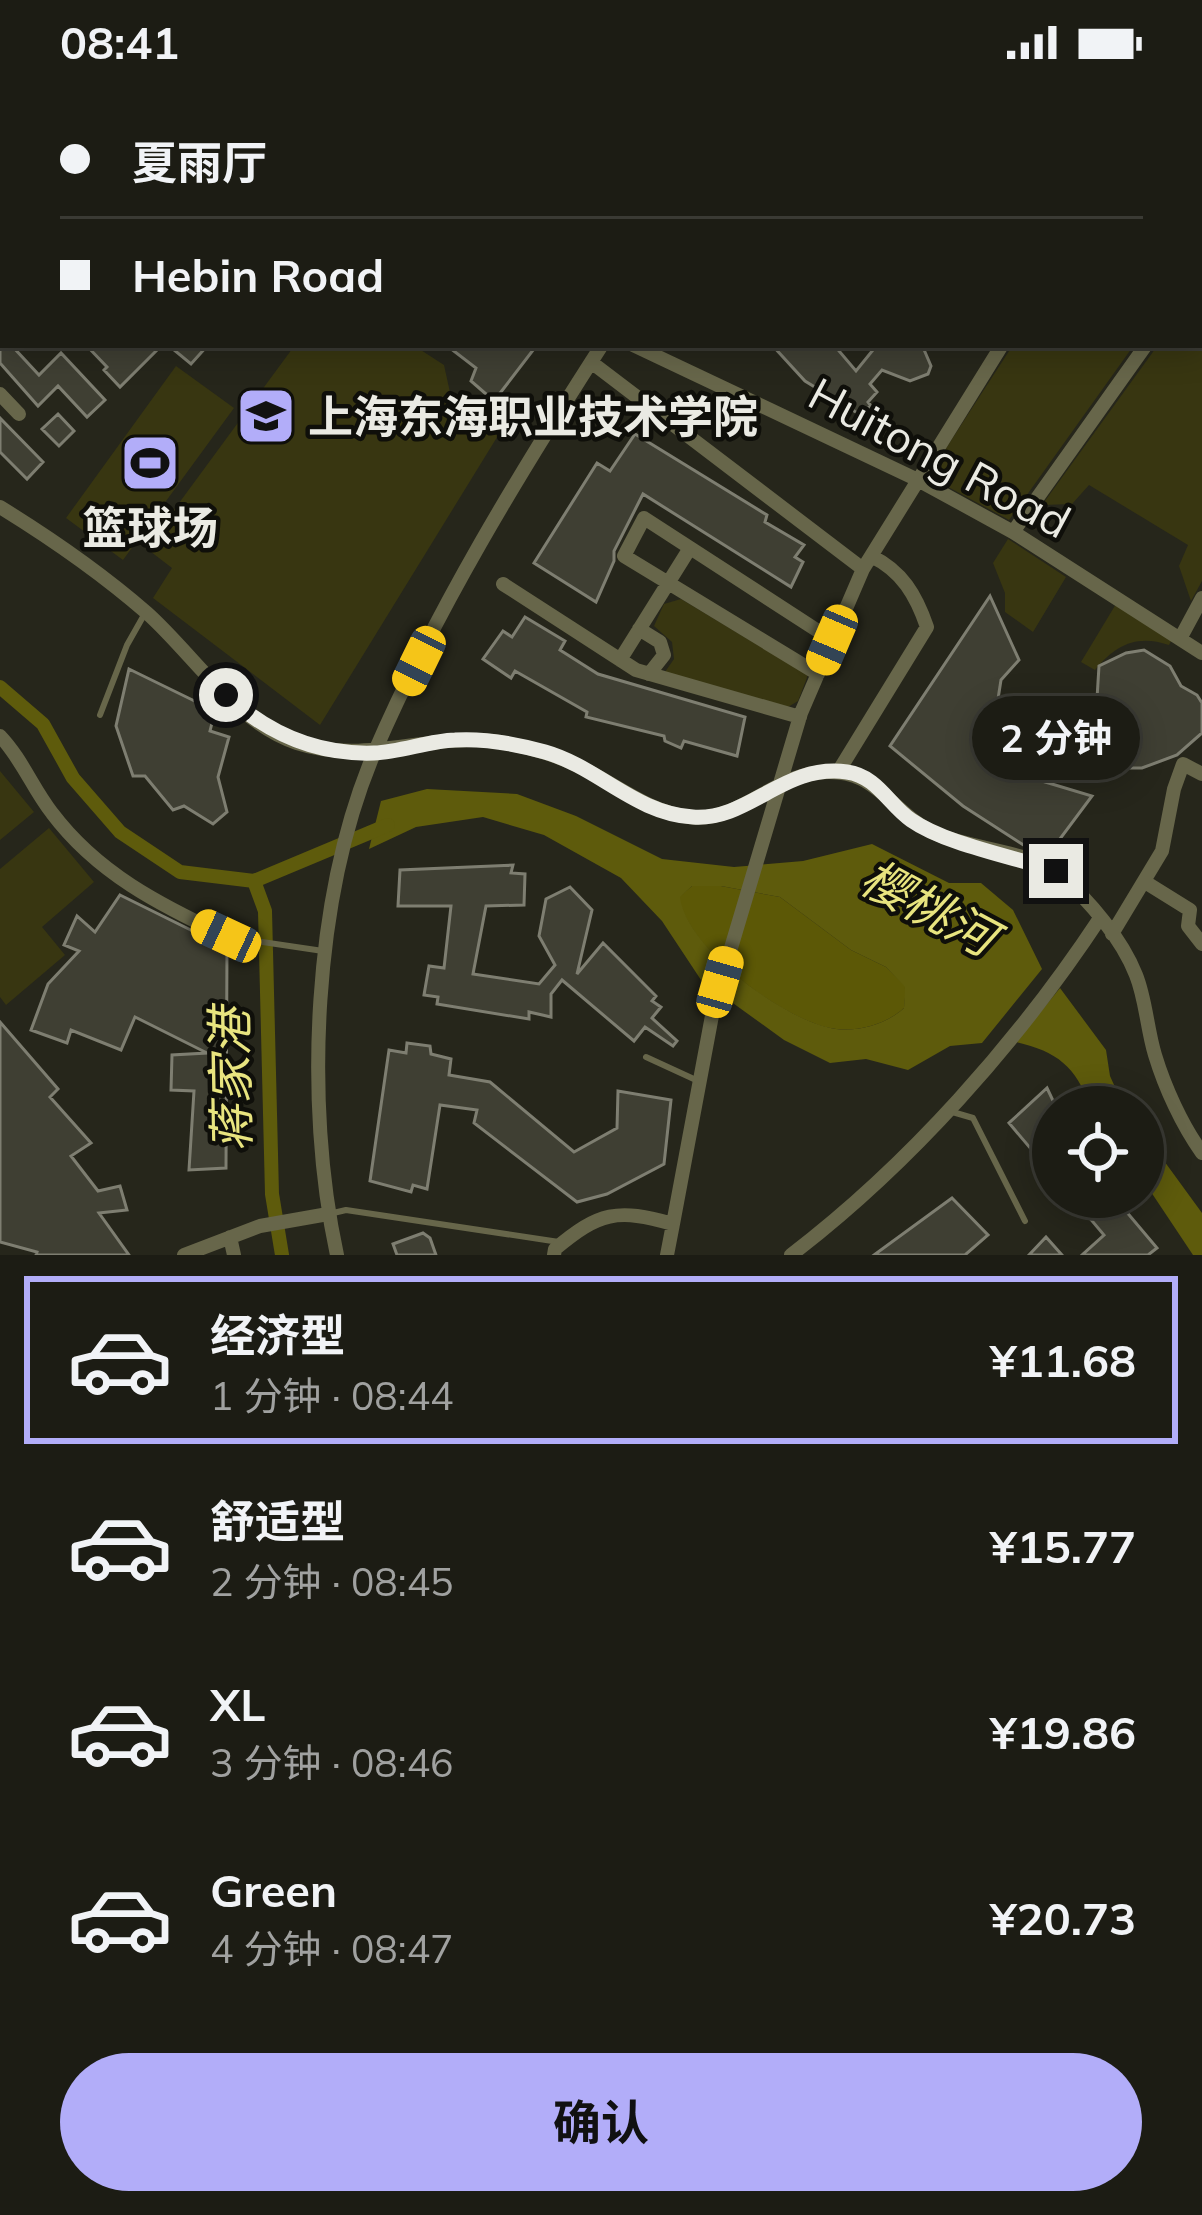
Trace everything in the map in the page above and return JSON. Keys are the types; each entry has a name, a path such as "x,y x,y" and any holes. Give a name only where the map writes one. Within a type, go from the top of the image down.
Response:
{"street":[{"path":"337,1255 328,1214 318,1077 327,951 338,877 357,804 374,753 492,525 600,348"},
{"name":"Huitong Road","path":"639,348 918,480 1012,532 1202,653"},
{"path":"667,1255 714,1005 800,717 867,562 1000,348"},
{"path":"1012,532 1144,348"},
{"path":"591,362 867,562 889,565 916,596 927,627 838,772"},
{"path":"0,394 19,414"},
{"path":"0,507 52,539 146,612 226,695 272,731 300,744 374,753 458,739 501,742 549,753 632,799 691,817 735,809 779,782 814,773 850,772 884,791 908,819 940,836 1056,871 1100,918 1136,975 1155,1057 1202,1153"},
{"path":"818,674 625,556 644,518 832,640"},
{"path":"620,660 690,548"},
{"path":"503,584 649,674 800,717"},
{"path":"1181,637 1202,598"},
{"path":"639,629 660,642 664,655 649,674"},
{"path":"0,736 36,784 50,812 108,873 226,936"},
{"path":"1112,934 1162,850 1183,764 1202,773"},
{"path":"1145,882 1196,905 1188,926 1202,944"},
{"path":"791,1255 866,1191 948,1110 1070,964 1100,918"},
{"path":"558,1249 587,1222 628,1211 673,1224"},
{"path":"184,1255 237,1234 328,1214"},
{"path":"234,1255 237,1234"}],"lane":[{"path":"100,716 127,645 146,612"},
{"path":"226,936 327,951"},
{"path":"646,1058 699,1081"},
{"path":"948,1110 973,1118 1025,1222"},
{"path":"328,1214 346,1210 558,1249"}],"shaded area":[{"path":"293,348 418,348 444,365 451,397 499,434 320,725 153,598 172,568 146,548"},
{"path":"1011,348 1132,348 1009,520 928,476"},
{"path":"1156,348 1202,348 1202,581 1191,601 1179,566 1188,545 1089,485 1072,504 1042,505"},
{"name":"篮球场","path":"176,366 234,408 123,560 66,518"},
{"path":"1008,539 1066,577 1033,632 1005,612 1005,593 993,563"},
{"path":"681,599 808,675 798,701 788,707 665,672 674,659 672,642 654,626 664,604"},
{"path":"1116,604 1172,639 1169,645 1128,644 1095,670 1081,662"},
{"path":"0,771 34,812 0,840"},
{"path":"49,828 94,882 42,927 65,955 6,1005 0,997 0,869"},
{"path":"692,886 780,897 851,950 886,967 906,987 904,1008 873,1025 845,1030 791,1013 741,980 699,938 679,897"}],"water":[{"path":"427,789 517,794 576,816 662,859 734,867 803,861 872,844 949,883 981,883 1013,910 1042,969 982,1043 950,1046 908,1070 866,1059 830,1063 784,1040 701,980 662,921 621,878 544,835 483,817 416,827 369,849 381,801","holes":["692,886 780,897 851,950 886,967 905,987 904,1008 873,1025 836,1029 766,998 719,959 686,917 680,897"]},
{"path":"1060,988 1106,1050 1115,1086 1080,1086 1063,1063 1016,1042"},
{"path":"1164,1161 1202,1213 1202,1255 1193,1255 1164,1212"}],"building":[{"path":"0,348 14,348 39,375 61,353 105,400 87,417 58,386 38,406 0,363"},
{"path":"89,348 159,348 120,387 104,370 107,367"},
{"path":"172,348 205,348 191,364"},
{"path":"450,348 535,348 494,401 471,381 476,368"},
{"path":"775,348 837,348 856,371 875,348 923,348 931,366 928,374 910,381 882,370 870,384 877,392 868,402 871,406 859,414 805,381"},
{"path":"58,414 74,431 59,446 42,429"},
{"path":"0,418 43,462 27,479 0,452"},
{"path":"635,434 767,515 765,522 804,545 795,557 803,562 791,587 643,494 614,551 596,602 534,563 597,463 610,471"},
{"path":"990,596 1019,660 1001,680 987,721 1001,758 1032,778 1092,796 1048,855 1025,846 963,806 890,746"},
{"path":"525,617 565,641 560,650 598,674 745,717 737,756 684,741 681,748 664,736 586,717 587,712 515,671 511,678 483,659 503,631 512,637"},
{"path":"1144,650 1170,666 1181,686 1197,695 1202,703 1202,733 1177,755 1142,768 1119,768 1108,763 1095,731 1099,666"},
{"path":"129,669 215,711 210,731 229,737 218,777 227,812 213,824 184,806 173,810 145,776 133,776 116,726"},
{"path":"513,865 511,873 525,874 524,905 486,906 473,974 539,984 555,965 539,936 546,899 570,887 592,910 577,974 603,943 656,996 652,1001 661,1007 652,1018 677,1041 673,1046 645,1027 634,1041 562,980 551,994 551,1017 529,1012 529,1019 437,1004 438,997 424,995 429,966 444,968 451,906 398,906 400,870"},
{"path":"120,895 227,948 226,1168 189,1170 194,1091 171,1090 172,1055 207,1053 135,1017 121,1050 71,1030 67,1043 31,1030 48,984 79,951 64,945 77,916 95,932"},
{"path":"0,1022 58,1089 50,1097 91,1143 71,1156 98,1191 120,1186 127,1210 99,1213 129,1255 36,1255 0,1242"},
{"path":"407,1043 430,1046 431,1054 451,1059 449,1075 490,1082 574,1152 617,1128 618,1091 671,1100 664,1164 607,1194 577,1202 474,1123 477,1110 440,1105 427,1189 413,1185 411,1192 370,1181 389,1050 406,1053"},
{"path":"1032,1102 1032,1150 1009,1123"},
{"path":"952,1198 988,1235 965,1255 874,1255"},
{"path":"1090,1218 1132,1218 1157,1248 1148,1255 1082,1255 1104,1235"},
{"path":"423,1233 436,1255 397,1255 393,1244"},
{"path":"1046,1237 1062,1255 1029,1255"}],"waterway":[{"name":"蒋家港","path":"0,687 43,724 73,778 120,832 180,872 254,881 265,911 272,1194 282,1255"},
{"name":"樱桃河","path":"254,881 388,825"}],"place":[{"name":"上海东海职业技术学院","path":"266,416"},
{"name":"篮球场","path":"150,463"}],"route":[{"path":"226,695 246,714 300,744 374,753 458,739 501,742 549,753 582,767 632,799 691,817 735,809 779,782 814,773 850,772 884,791 908,819 940,836 1056,871"}]}
